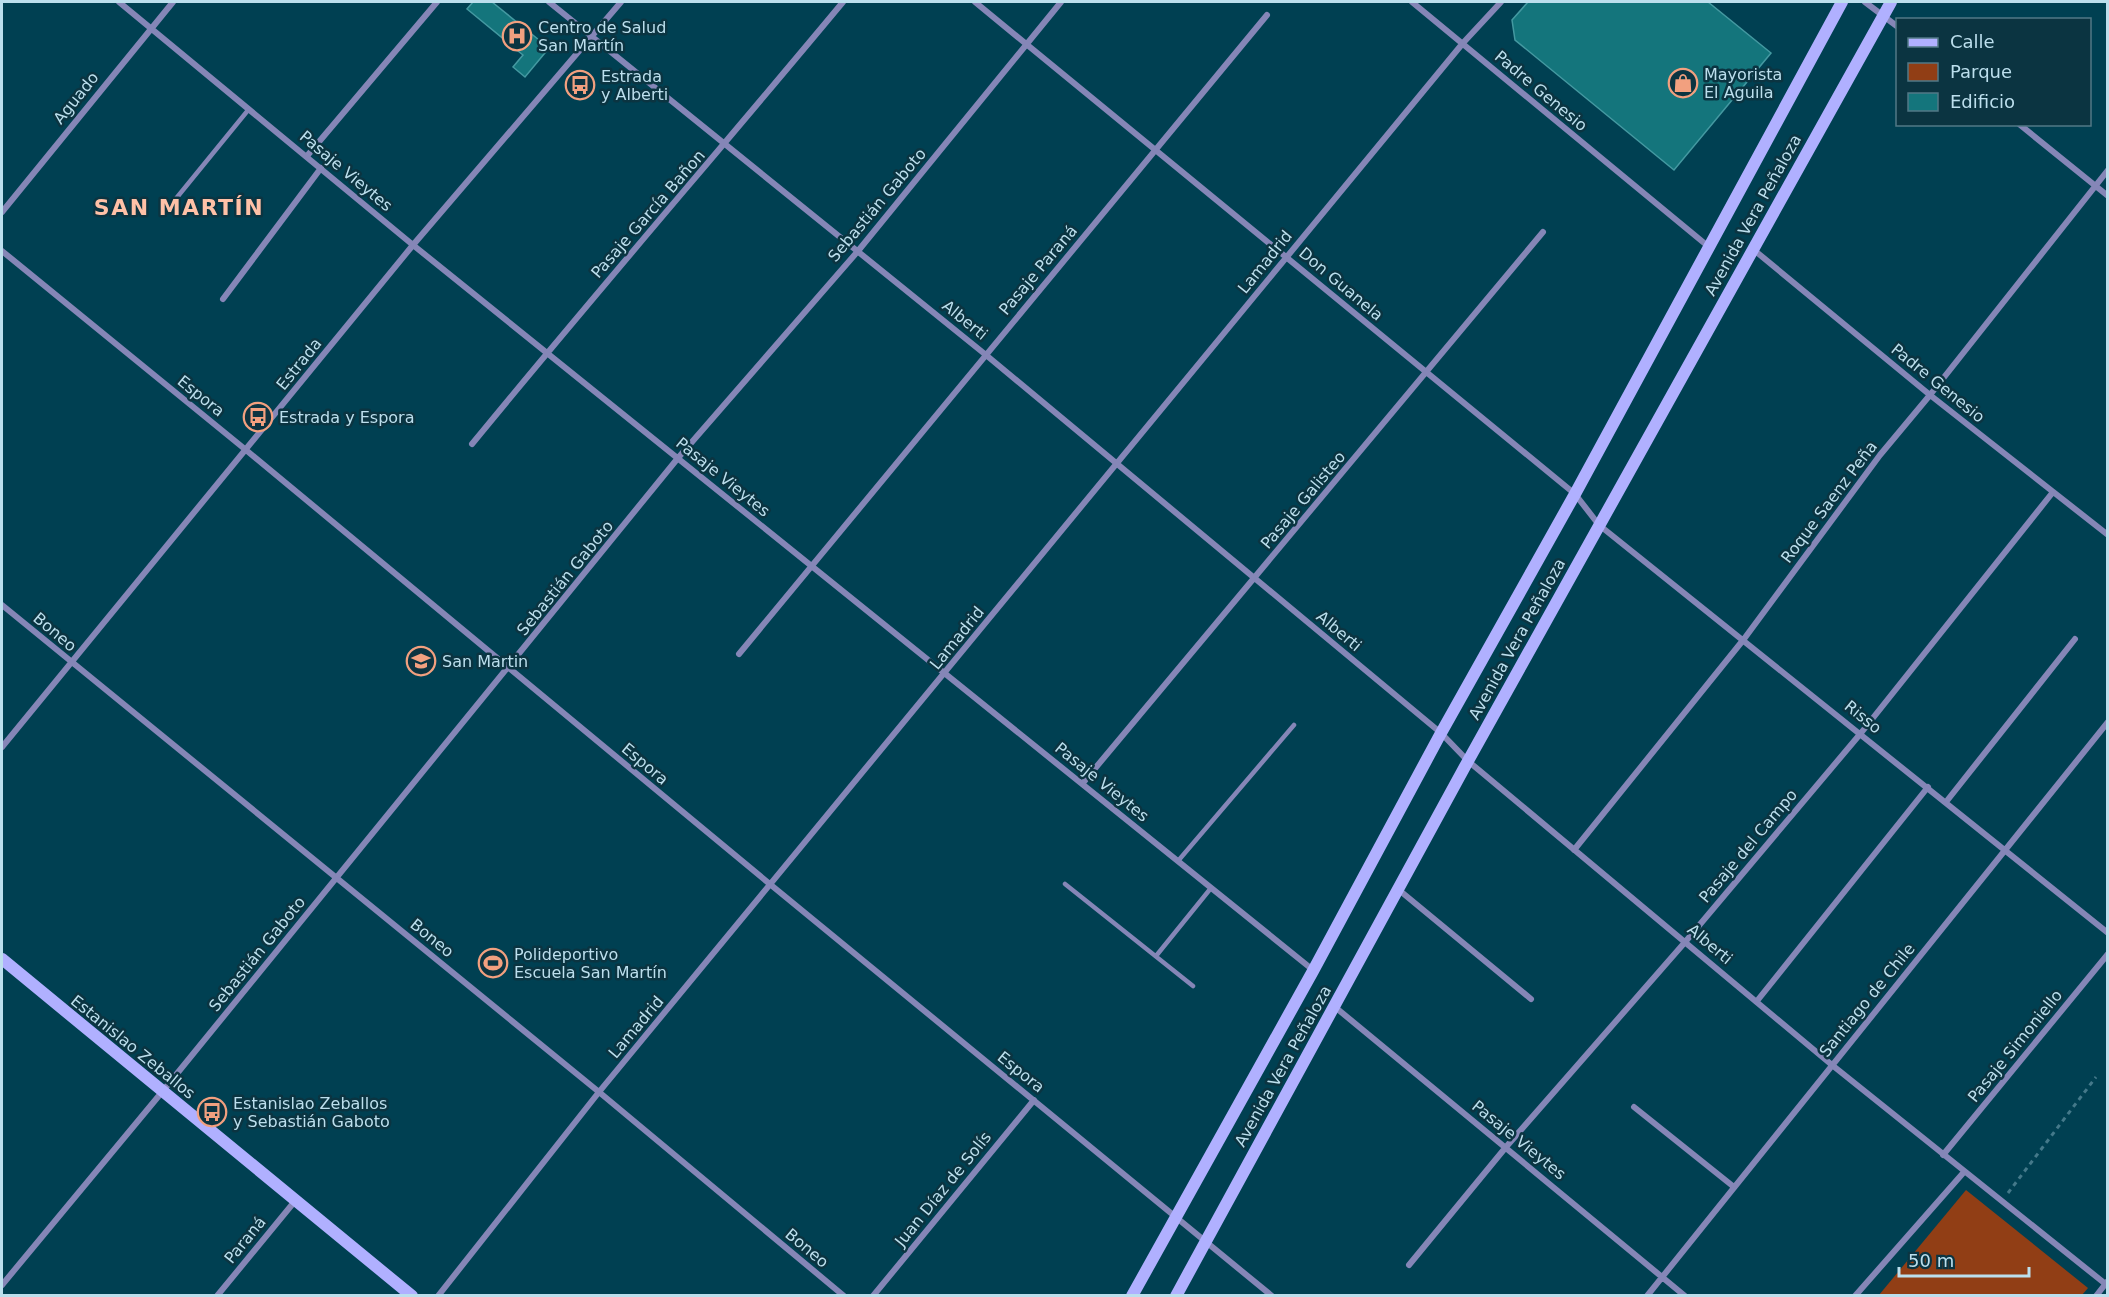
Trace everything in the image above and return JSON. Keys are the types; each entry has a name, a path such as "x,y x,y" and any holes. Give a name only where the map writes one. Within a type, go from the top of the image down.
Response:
{"main road":[{"name":"Avenida Vera Peñaloza","path":"1132,1296 1575,494 1842,2"},
{"name":"Avenida Vera Peñaloza","path":"1176,1296 1468,761 1891,2"},
{"name":"Estanislao Zeballos","path":"2,960 412,1296"}],"street":[{"name":"Pasaje Vieytes","path":"119,2 413,244 1313,971"},
{"name":"Aguado","path":"2,212 150,27 173,2"},
{"path":"307,156 437,2"},
{"name":"Alberti","path":"549,2 986,355 1441,733 1468,761 1832,1065 2107,1284"},
{"name":"Estrada","path":"2,747 413,244 621,2"},
{"name":"Pasaje García Bañon","path":"472,444 843,2"},
{"name":"Don Guanela","path":"975,2 1575,494 1599,525"},
{"name":"Sebastián Gaboto","path":"2,1285 678,459 858,251 1061,2"},
{"name":"Padre Genesio","path":"1412,2 1709,247"},
{"name":"Lamadrid","path":"438,1296 599,1092 1463,43 1501,2"},
{"path":"1866,2 1896,26"},
{"name":"Pasaje Paraná","path":"739,654 1267,15"},
{"path":"2021,126 2108,196"},
{"path":"223,299 321,168"},
{"name":"Roque Saenz Peña","path":"1574,850 1744,639 1880,455 2108,170"},
{"name":"Pasaje Galisteo","path":"1082,784 1543,232"},
{"name":"Padre Genesio","path":"1753,249 1930,395 2108,535"},
{"name":"Espora","path":"2,251 1272,1296"},
{"name":"Pasaje del Campo","path":"1409,1265 1506,1147 1686,941 1861,733 2053,492"},
{"name":"Risso","path":"1599,525 2108,933"},
{"name":"Boneo","path":"2,605 599,1092 844,1296"},
{"path":"1946,802 2074,639"},
{"name":"Santiago de Chile","path":"1647,1296 2108,722"},
{"path":"1757,1001 1928,787"},
{"path":"1399,890 1531,999"},
{"name":"Pasaje Simoniello","path":"1943,1155 2108,954"},
{"name":"Pasaje Vieytes","path":"1335,1007 1685,1296"},
{"name":"Juan Díaz de Solís","path":"873,1296 1034,1100"},
{"path":"1634,1107 1734,1187"},
{"path":"1855,1296 1964,1172"},
{"name":"Paraná","path":"217,1296 295,1201"},
{"path":"2096,1296 2107,1284"}],"lane":[{"path":"174,201 249,109"},
{"path":"1178,861 1294,725"},
{"path":"1065,884 1193,986"},
{"path":"1156,956 1210,888"}],"path":[{"path":"2002,1202 2096,1077"}],"green space":[{"path":"1966,1190 2088,1288 2082,1295 1879,1295"}],"building":[{"name":"Centro de Salud San Martín","path":"473,2 492,2 549,48 525,77 513,67 523,55 467,9"},
{"path":"1528,2 1708,2 1771,53 1674,170 1515,40 1512,20"}],"place":[{"name":"Centro de Salud San Martín","path":"517,36"},
{"name":"Mayorista El Aguila","path":"1683,83"},
{"name":"Estrada y Alberti","path":"580,85"},
{"name":"Estrada y Espora","path":"258,417"},
{"name":"San Martin","path":"421,661"},
{"name":"Polideportivo Escuela San Martín","path":"493,963"},
{"name":"Estanislao Zeballos y Sebastián Gaboto","path":"212,1112"}],"district":[{"name":"SAN MARTÍN","path":"179,207"}]}
